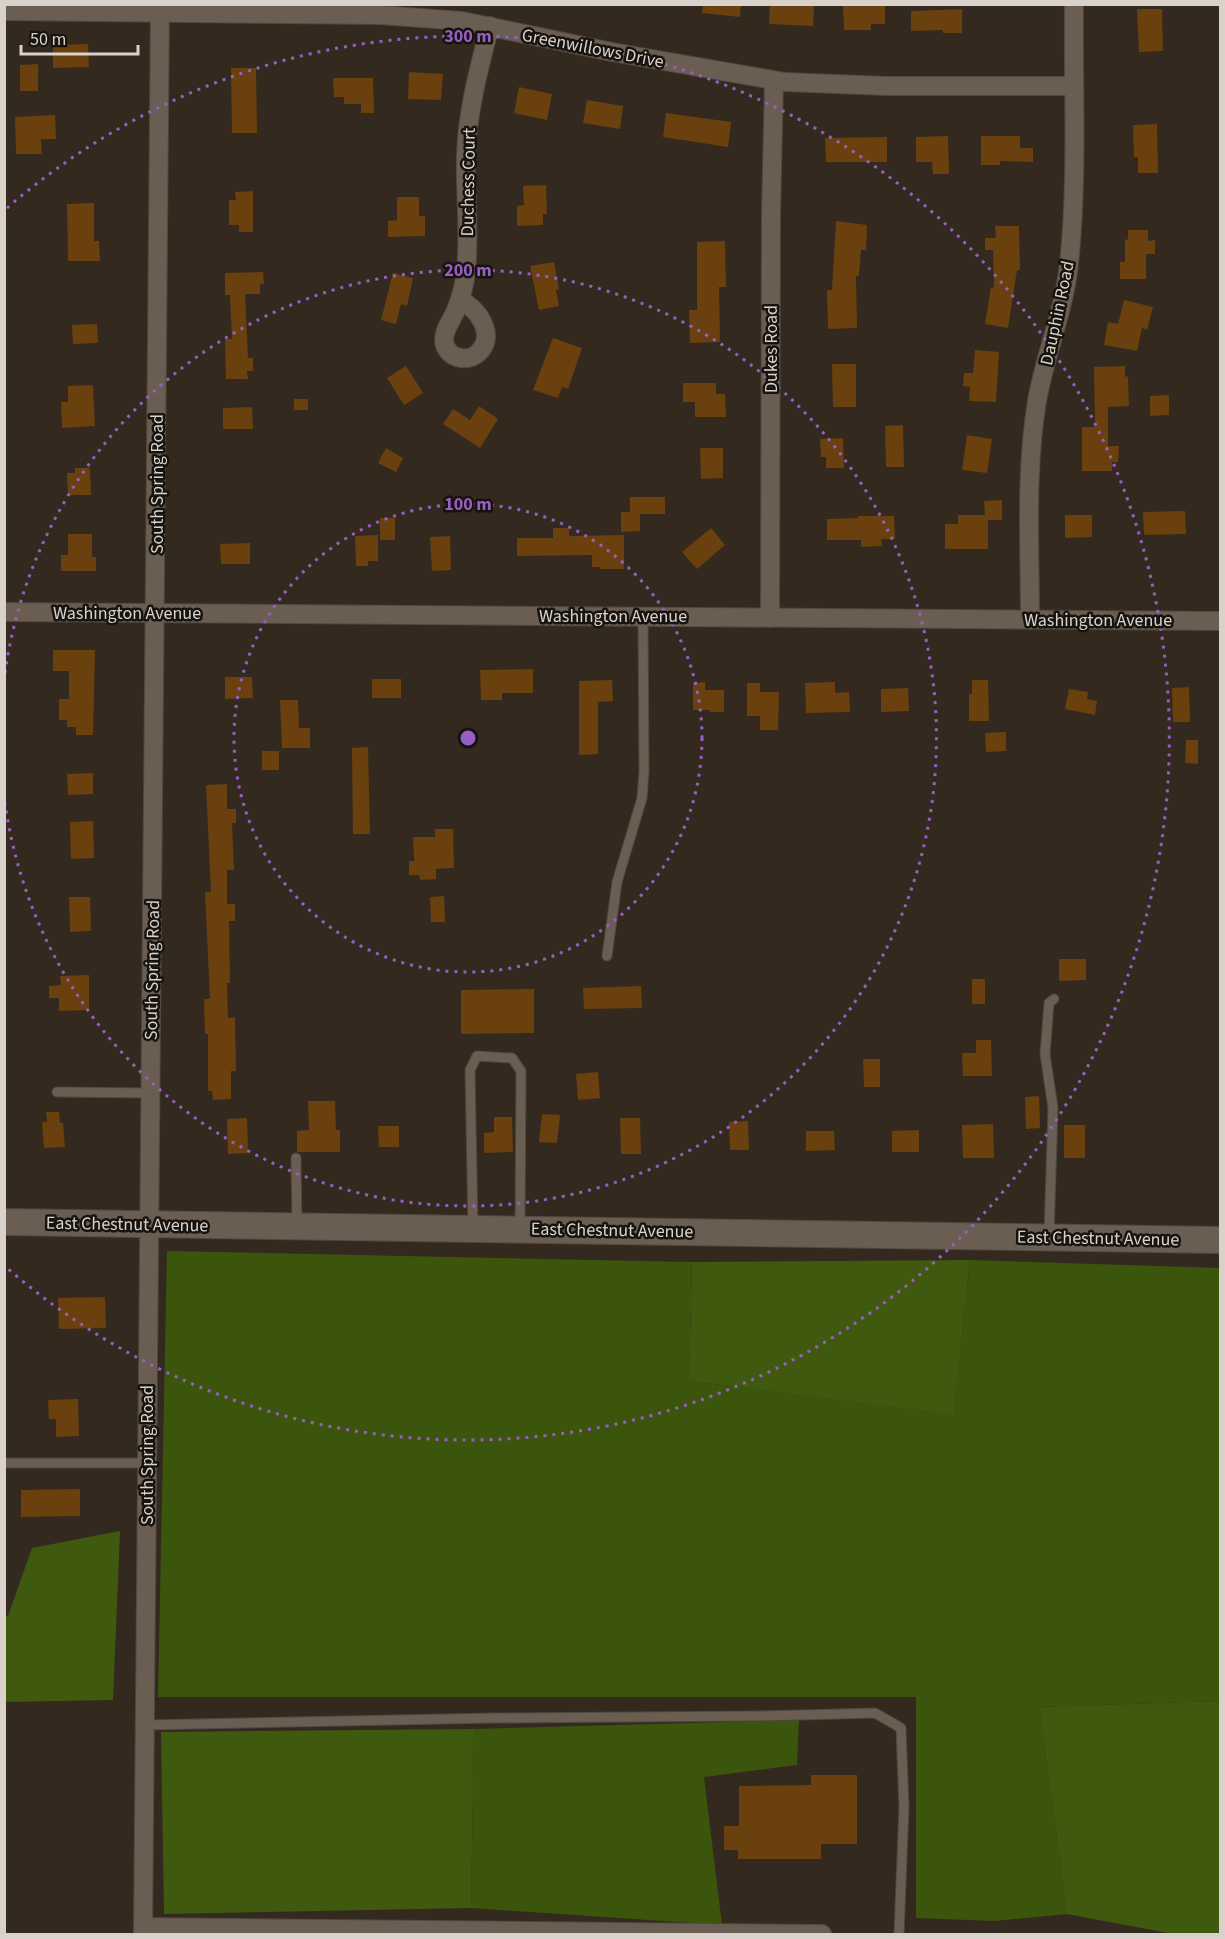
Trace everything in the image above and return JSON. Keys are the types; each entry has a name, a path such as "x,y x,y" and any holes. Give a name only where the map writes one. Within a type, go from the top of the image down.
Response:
{"street":[{"name":"Dauphin Road","path":"1030,620 1028,495 1030,457 1037,400 1067,282 1074,181 1074,4"},
{"name":"South Spring Road","path":"143,1931 160,9"},
{"name":"Greenwillows Drive","path":"4,11 381,10 490,26 612,52 774,81 886,86 1073,86"},
{"name":"Duchess Court","path":"467,304 475,309 484,323 486,339 480,352 474,357 461,358 450,352 444,340 447,327 460,299 466,270 468,133 490,26"},
{"name":"Dukes Road","path":"770,618 771,215 774,81"},
{"name":"Washington Avenue","path":"4,612 1221,621"},
{"name":"East Chestnut Avenue","path":"4,1222 1221,1240"},
{"path":"143,1931 822,1935"}],"lane":[{"path":"607,956 617,882 642,798 644,771 643,617"},
{"path":"1049,1237 1053,1108 1044,1054 1049,1003 1054,999"},
{"path":"473,1228 470,1070 477,1056 512,1058 521,1071 520,1229"},
{"path":"57,1092 151,1093"},
{"path":"296,1158 297,1227"},
{"path":"4,1463 147,1463"},
{"path":"145,1725 875,1713 901,1728 904,1808 899,1935"}],"green space":[{"path":"167,1251 692,1262 689,1381 954,1413 970,1260 1220,1268 1220,1701 1039,1707 1067,1914 995,1921 916,1918 916,1697 158,1697"},
{"path":"970,1260 954,1414 689,1381 692,1262"},
{"path":"120,1531 113,1700 5,1702 5,1616 8,1616 32,1548"},
{"path":"1220,1701 1220,1934 1173,1934 1067,1914 1039,1707"},
{"path":"799,1720 797,1765 704,1777 722,1925 471,1908 474,1729"},
{"path":"474,1729 471,1908 164,1914 161,1732"}],"building":[{"path":"703,4 741,4 740,17 702,13"},
{"path":"770,4 814,6 813,26 769,24"},
{"path":"885,4 885,24 871,24 871,30 844,30 843,6"},
{"path":"962,9 962,33 943,33 943,30 911,31 911,11"},
{"path":"1137,9 1162,9 1163,51 1139,52"},
{"path":"88,44 89,67 53,68 53,45"},
{"path":"38,64 38,91 20,91 20,65"},
{"path":"231,68 256,68 257,133 232,133"},
{"path":"409,72 443,74 441,100 408,99"},
{"path":"333,78 373,78 374,113 361,113 361,104 344,104 344,97 334,97"},
{"path":"519,87 552,94 547,120 514,113"},
{"path":"587,100 623,106 620,129 583,123"},
{"path":"666,113 731,122 728,147 663,137"},
{"path":"55,115 56,139 41,139 42,154 16,154 15,117"},
{"path":"1157,124 1158,173 1138,173 1138,157 1134,157 1133,125"},
{"path":"948,136 949,174 933,174 932,162 916,162 916,137"},
{"path":"981,136 1020,136 1020,148 1033,148 1033,162 1000,161 1000,165 981,165"},
{"path":"887,137 887,162 826,162 825,138"},
{"path":"546,185 547,214 543,214 543,225 517,226 517,206 524,205 523,186"},
{"path":"253,191 253,232 239,232 239,225 229,225 229,200 236,200 235,192"},
{"path":"397,197 419,197 419,216 425,216 425,236 388,237 388,221 397,220"},
{"path":"94,203 94,241 99,241 100,261 68,261 67,204"},
{"path":"836,221 867,225 866,250 861,250 859,276 856,276 857,328 828,329 827,290 832,290"},
{"path":"995,226 1019,226 1020,270 1017,270 1008,328 985,324 991,287 994,288 993,250 985,250 985,238 996,238"},
{"path":"1128,230 1148,230 1148,241 1155,240 1155,254 1146,254 1146,279 1120,279 1120,262 1125,262 1125,239 1128,240"},
{"path":"725,241 726,287 719,287 720,342 690,343 689,310 697,310 697,242"},
{"path":"554,262 559,289 556,290 559,306 539,310 530,266"},
{"path":"263,272 264,284 260,284 260,294 245,294 248,358 253,358 253,371 247,371 248,379 226,379 225,339 232,339 230,295 225,295 225,273"},
{"path":"393,273 413,278 407,306 401,304 396,324 381,320"},
{"path":"1124,300 1153,307 1147,330 1142,328 1137,351 1104,345 1108,322 1118,324"},
{"path":"97,324 98,343 73,344 72,325"},
{"path":"553,338 582,348 568,389 562,387 558,398 533,390"},
{"path":"975,350 999,352 996,402 969,401 970,387 963,386 964,373 973,373"},
{"path":"832,364 856,364 856,407 833,407"},
{"path":"406,366 423,393 404,405 387,378"},
{"path":"1125,366 1125,377 1128,376 1129,406 1108,407 1108,446 1119,446 1118,462 1112,462 1112,471 1082,471 1082,427 1095,427 1094,367"},
{"path":"683,383 716,383 716,394 725,394 726,417 695,417 695,402 683,402"},
{"path":"93,385 95,426 62,428 61,402 68,402 68,386"},
{"path":"1169,395 1169,415 1150,416 1150,396"},
{"path":"294,399 308,399 308,410 294,410"},
{"path":"479,406 498,419 480,448 443,424 453,409 470,420"},
{"path":"252,407 253,429 223,429 223,408"},
{"path":"903,425 904,467 886,467 885,426"},
{"path":"967,435 992,439 987,473 962,470"},
{"path":"843,438 844,468 826,468 826,457 821,457 820,439"},
{"path":"386,448 403,458 396,472 378,463"},
{"path":"700,448 723,448 723,478 701,479"},
{"path":"75,468 90,468 91,495 68,495 67,473 75,473"},
{"path":"630,497 665,497 665,514 640,514 640,531 621,532 621,512 630,512"},
{"path":"1002,500 1002,520 988,520 988,549 945,549 945,524 958,524 958,515 985,515 984,501"},
{"path":"1185,511 1186,534 1144,535 1143,512"},
{"path":"1065,515 1092,515 1092,537 1065,538"},
{"path":"858,516 894,516 895,539 881,539 882,546 861,547 861,540 827,540 827,519 858,518"},
{"path":"380,518 395,518 395,540 380,540"},
{"path":"553,528 569,528 569,536 624,535 624,569 592,567 592,555 517,556 517,538 553,538"},
{"path":"711,528 725,545 697,569 682,552"},
{"path":"68,534 92,534 92,557 96,557 96,571 61,571 61,555 68,555"},
{"path":"378,535 378,561 368,561 368,566 356,566 355,536"},
{"path":"450,536 451,570 432,571 430,537"},
{"path":"250,543 250,564 221,564 220,544"},
{"path":"53,650 95,650 93,735 76,735 76,727 67,727 67,720 59,720 59,699 69,699 69,671 53,671"},
{"path":"533,669 533,693 502,693 502,700 481,700 480,670"},
{"path":"225,677 252,677 253,698 225,699"},
{"path":"372,679 401,679 401,698 372,698"},
{"path":"612,680 613,701 598,702 598,754 579,755 579,681"},
{"path":"972,680 988,680 989,721 969,721 969,694 972,694"},
{"path":"705,682 705,690 724,690 724,712 693,710 693,683"},
{"path":"835,682 835,693 849,692 850,712 806,713 805,683"},
{"path":"747,683 760,683 760,692 779,692 778,730 760,730 760,716 747,716"},
{"path":"1189,687 1190,722 1173,722 1172,688"},
{"path":"908,688 909,711 881,712 881,689"},
{"path":"1069,689 1088,692 1087,699 1097,701 1095,715 1065,709"},
{"path":"280,700 298,700 299,728 310,728 310,748 282,748"},
{"path":"1006,732 1006,751 986,752 985,733"},
{"path":"1186,740 1198,740 1198,764 1185,763"},
{"path":"368,747 370,834 353,834 352,748"},
{"path":"262,751 279,751 279,770 262,770"},
{"path":"93,773 93,794 68,795 67,774"},
{"path":"227,784 227,809 236,809 236,823 232,823 234,870 227,870 227,904 235,904 235,921 229,921 230,983 227,983 228,1018 235,1017 236,1071 231,1071 231,1099 213,1100 212,1091 208,1091 208,1034 205,1034 204,999 210,999 205,892 211,892 206,785"},
{"path":"93,821 94,858 71,859 70,822"},
{"path":"435,829 453,829 454,868 436,869 436,879 420,880 419,875 409,875 409,861 414,861 413,837 435,837"},
{"path":"444,896 445,922 431,922 430,897"},
{"path":"69,897 90,897 91,931 70,932"},
{"path":"1059,959 1086,959 1086,980 1059,981"},
{"path":"89,975 89,1010 59,1011 59,998 49,998 49,986 61,985 60,976"},
{"path":"972,979 985,979 985,1004 972,1004"},
{"path":"641,986 642,1008 584,1009 583,988"},
{"path":"534,989 534,1033 461,1034 461,990"},
{"path":"976,1040 991,1040 992,1076 963,1076 962,1053 976,1053"},
{"path":"863,1059 880,1059 880,1087 864,1087"},
{"path":"598,1072 600,1098 578,1100 576,1074"},
{"path":"1039,1096 1040,1128 1026,1129 1025,1097"},
{"path":"308,1101 335,1101 336,1130 340,1130 340,1152 297,1152 297,1131 309,1130"},
{"path":"46,1112 59,1112 60,1123 63,1123 65,1147 44,1148 42,1122 47,1122"},
{"path":"542,1114 560,1115 557,1143 539,1142"},
{"path":"494,1117 512,1117 513,1152 484,1153 484,1133 494,1132"},
{"path":"247,1118 248,1153 228,1154 227,1119"},
{"path":"620,1118 640,1118 641,1154 621,1154"},
{"path":"748,1121 749,1150 730,1150 729,1122"},
{"path":"993,1124 994,1158 963,1158 962,1125"},
{"path":"1064,1125 1085,1125 1085,1158 1064,1158"},
{"path":"378,1126 399,1126 399,1147 379,1147"},
{"path":"919,1130 919,1152 892,1152 892,1131"},
{"path":"806,1131 834,1131 835,1150 806,1151"},
{"path":"105,1297 106,1328 59,1329 58,1298"},
{"path":"78,1399 79,1436 56,1437 56,1419 49,1419 48,1400"},
{"path":"80,1489 80,1516 21,1517 21,1490"},
{"path":"811,1775 857,1775 857,1844 821,1844 821,1859 738,1859 738,1850 724,1850 724,1826 739,1826 739,1786 811,1785"}]}
